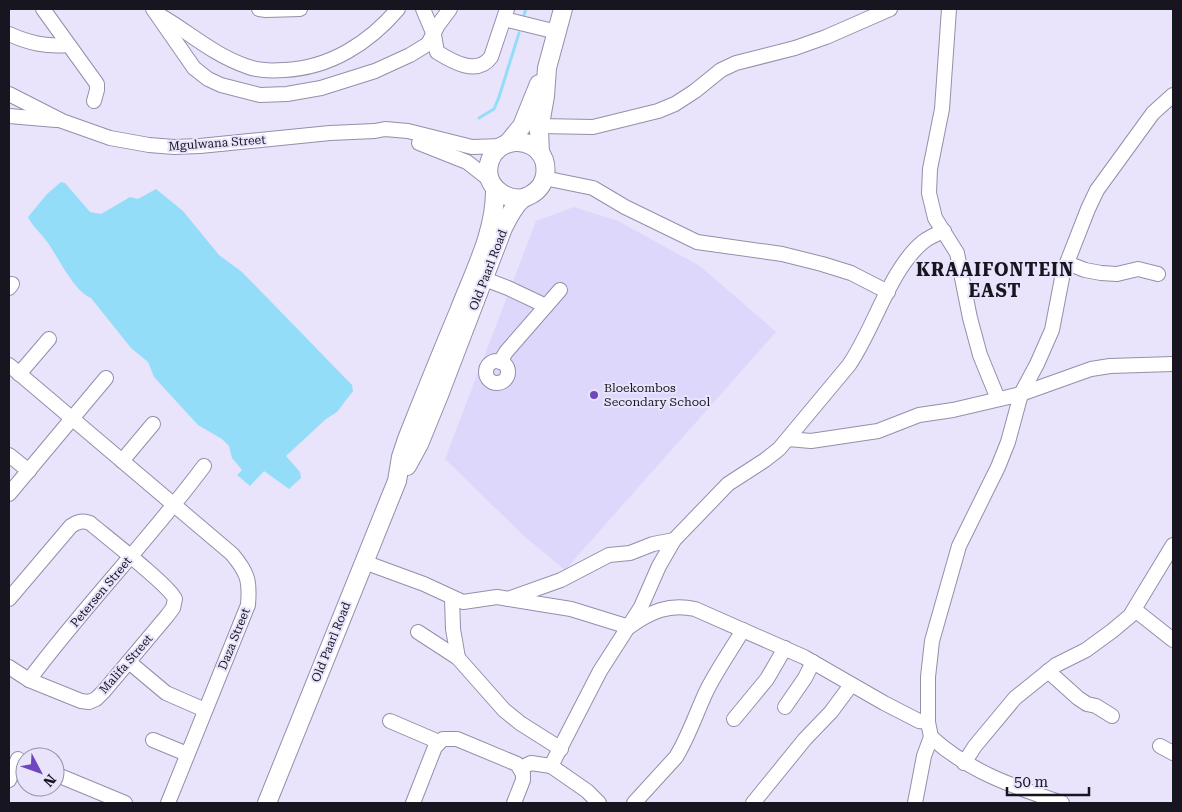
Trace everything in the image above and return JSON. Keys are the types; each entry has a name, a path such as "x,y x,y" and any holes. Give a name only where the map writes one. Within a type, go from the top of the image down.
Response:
{"main road":[{"name":"Old Paarl Road","path":"479,277 492,224 495,203 489,164 494,154 522,126 547,68 563,9"},
{"name":"Old Paarl Road","path":"267,803 397,481 401,457 407,438 503,228 512,212 524,198 541,186 545,165 540,154 538,139 545,96 547,68"},
{"path":"505,144 526,143 540,154"},
{"path":"492,184 508,197 524,198"}],"street":[{"path":"43,9 97,84 94,101"},
{"path":"259,9 300,9"},
{"path":"155,11 227,58 248,67 267,71 294,70 320,64 338,57 375,33 398,9"},
{"path":"423,9 434,35 437,52 459,64 482,66 487,63 491,57 505,14 557,32"},
{"path":"155,11 194,68 208,79 221,85 260,95 287,94 321,88 375,71 420,50 428,44 438,25 450,9"},
{"path":"539,126 593,127 658,112 695,91 721,70 736,62 795,48 826,37 890,9"},
{"path":"949,9 942,109 930,169 929,193 936,218 957,253 970,318 980,355 998,399"},
{"path":"9,34 30,43 43,45 68,44"},
{"name":"Mgulwana Street","path":"9,94 62,121 110,138 149,146 200,146 330,133 396,129 472,147 505,144"},
{"path":"915,803 924,756 931,737 928,722 928,677 932,641 959,546 998,467 1005,450 1021,394 1052,330 1063,273 1097,190 1154,113 1173,95"},
{"name":"Mgulwana Street","path":"9,116 62,121"},
{"name":"Mgulwana Street","path":"375,131 423,144 456,157 474,166 492,184"},
{"path":"544,178 593,188 697,242 798,258 851,274 888,292"},
{"path":"551,766 600,671 629,628 674,540 728,484 765,460 788,439 858,351 902,267 922,243 944,231"},
{"path":"1067,263 1085,270 1101,273 1116,274 1138,269 1158,274"},
{"path":"479,277 546,306"},
{"path":"500,362 506,352 560,290"},
{"path":"14,370 49,339"},
{"path":"788,439 811,441 878,431 919,415 953,410 1021,394 1090,369 1110,366 1173,364"},
{"name":"Daza Street","path":"14,370 232,554 246,571 248,605 168,803"},
{"path":"9,494 106,378"},
{"path":"122,461 153,424"},
{"path":"9,455 29,471"},
{"name":"Petersen Street","path":"29,680 82,614 175,506 204,466"},
{"path":"9,599 71,526 80,522 90,523 131,558"},
{"path":"508,599 561,580 609,555 630,553 653,544 674,540"},
{"path":"964,763 975,746 1015,698 1056,665 1086,650 1112,631 1135,610 1173,545"},
{"name":"Malifa Street","path":"9,667 29,680 81,701 89,702 96,699 167,616 175,599 170,591 131,558"},
{"path":"364,562 424,584 463,602 497,597 571,609 629,628"},
{"path":"452,598 453,629 458,658"},
{"path":"629,628 642,618 668,607 684,606 695,609 785,648 919,721 928,722"},
{"path":"1135,610 1173,640"},
{"path":"634,803 676,757 693,725 711,682 743,630"},
{"path":"418,632 458,658 504,710 520,723 561,749"},
{"path":"734,719 767,679 785,648"},
{"path":"129,662 166,693 205,710"},
{"path":"785,707 805,678 813,662"},
{"path":"1048,671 1078,698 1112,716"},
{"path":"752,803 805,739 831,712 851,685"},
{"path":"390,721 439,742"},
{"path":"931,737 942,748 964,763 990,777 1034,799 1062,803"},
{"path":"413,803 439,742 444,739 457,740 517,764 521,768 523,780 514,803"},
{"path":"153,740 188,754"},
{"path":"1160,746 1173,753"},
{"path":"521,768 531,763 551,766 587,791 599,803"},
{"path":"9,780 15,764"},
{"path":"65,778 126,803"}],"shaded area":[{"name":"Bloekombos Secondary School","path":"574,207 618,221 700,266 776,332 565,570 523,535 445,459 536,221"}],"water":[{"path":"61,182 65,183 90,212 101,214 130,197 138,199 156,189 183,211 219,255 242,272 352,385 353,391 337,412 326,419 286,456 300,472 301,478 289,489 264,471 250,486 237,475 242,470 232,458 229,446 222,439 198,425 154,377 148,362 131,348 91,298 84,294 72,280 28,217 47,194"}],"waterway":[{"path":"524,15 526,9"},
{"path":"479,118 494,109 519,33"}],"place":[{"name":"Bloekombos Secondary School","path":"594,395"}],"district":[{"name":"KRAAIFONTEIN EAST","path":"995,279"}]}
